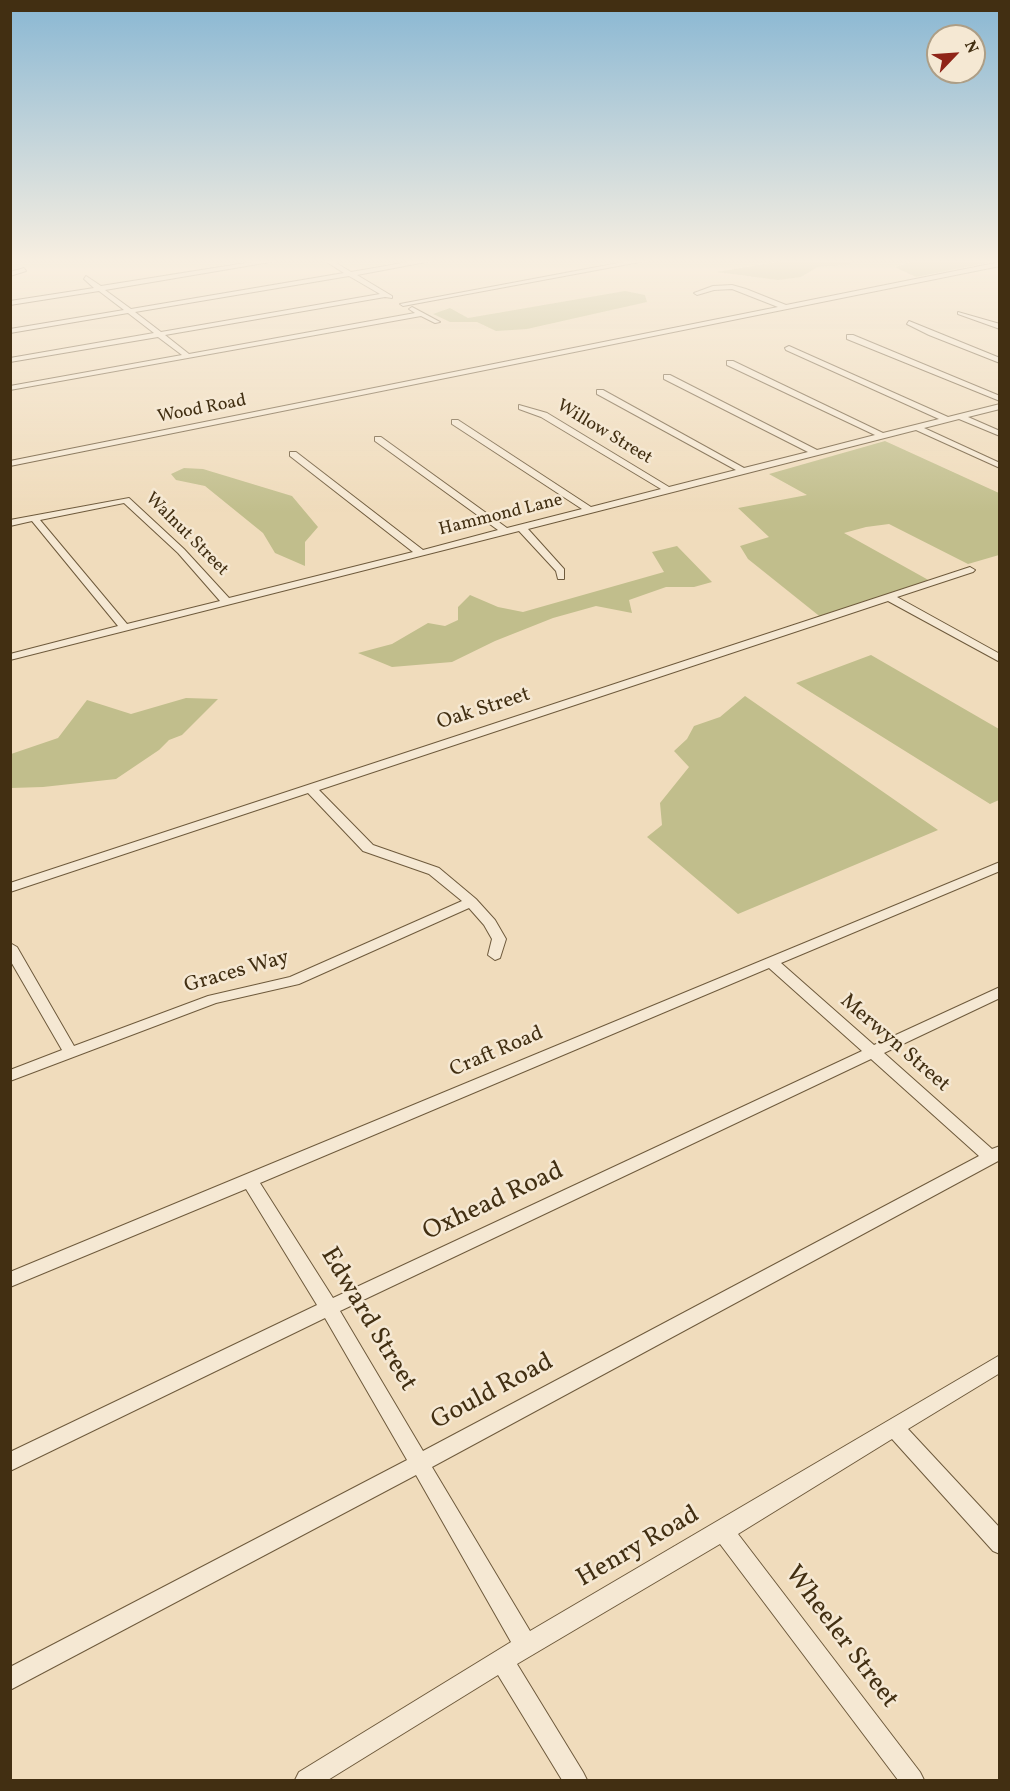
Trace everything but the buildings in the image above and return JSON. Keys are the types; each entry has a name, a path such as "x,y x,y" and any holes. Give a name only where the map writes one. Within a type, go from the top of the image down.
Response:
{"street":[{"path":"10,360 99,345"},
{"path":"173,345 188,356"},
{"path":"10,388 251,345"},
{"name":"Wood Road","path":"10,464 599,345"},
{"path":"868,345 999,399"},
{"path":"958,345 999,361"},
{"path":"789,348 948,420"},
{"path":"730,363 883,436"},
{"path":"667,377 816,453"},
{"path":"600,392 743,471"},
{"name":"Hammond Lane","path":"10,657 999,406"},
{"name":"Willow Street","path":"522,407 544,416 668,490"},
{"path":"960,416 999,434"},
{"path":"455,422 590,510"},
{"path":"916,428 999,466"},
{"path":"378,439 506,532"},
{"path":"293,454 421,553"},
{"name":"Walnut Street","path":"10,523 126,500 182,551 228,603"},
{"path":"34,518 125,628"},
{"path":"522,528 561,572 561,577"},
{"name":"Oak Street","path":"10,888 970,570"},
{"path":"889,597 999,658"},
{"path":"310,788 368,848 434,872 471,902 490,923 499,939 495,955"},
{"name":"Craft Road","path":"10,1280 999,866"},
{"name":"Graces Way","path":"10,1076 213,999 294,981 471,902"},
{"path":"10,947 71,1053"},
{"name":"Merwyn Street","path":"770,962 873,1054 995,1154"},
{"name":"Oxhead Road","path":"10,1462 329,1308 873,1054 999,992"},
{"name":"Gould Road","path":"10,1678 418,1464 995,1154"},
{"name":"Edward Street","path":"249,1180 329,1308 526,1646"},
{"name":"Henry Road","path":"307,1780 502,1660 723,1531 999,1363"},
{"path":"894,1427 999,1544"},
{"name":"Wheeler Street","path":"723,1531 912,1780"},
{"path":"502,1660 575,1780"}],"shaded area":[{"path":"885,441 999,493 999,555 968,564 889,524 844,533 932,582 823,619 748,559 740,546 769,537 738,508 807,495 769,474"},
{"path":"184,468 203,469 292,496 318,527 305,542 305,566 275,553 263,533 205,486 176,480 171,474"},
{"path":"677,546 712,582 694,587 666,587 629,600 632,613 596,606 553,618 495,641 452,662 392,667 358,653 392,644 428,623 445,626 458,620 458,607 470,595 498,607 523,612 664,572 652,552"},
{"path":"871,655 999,729 999,800 990,804 796,683"},
{"path":"745,696 938,830 738,914 647,837 662,825 660,803 689,767 674,751 687,739 694,726 720,717"},
{"path":"186,698 218,699 182,735 169,740 159,750 116,779 11,788 11,754 58,738 87,700 131,714"}]}
